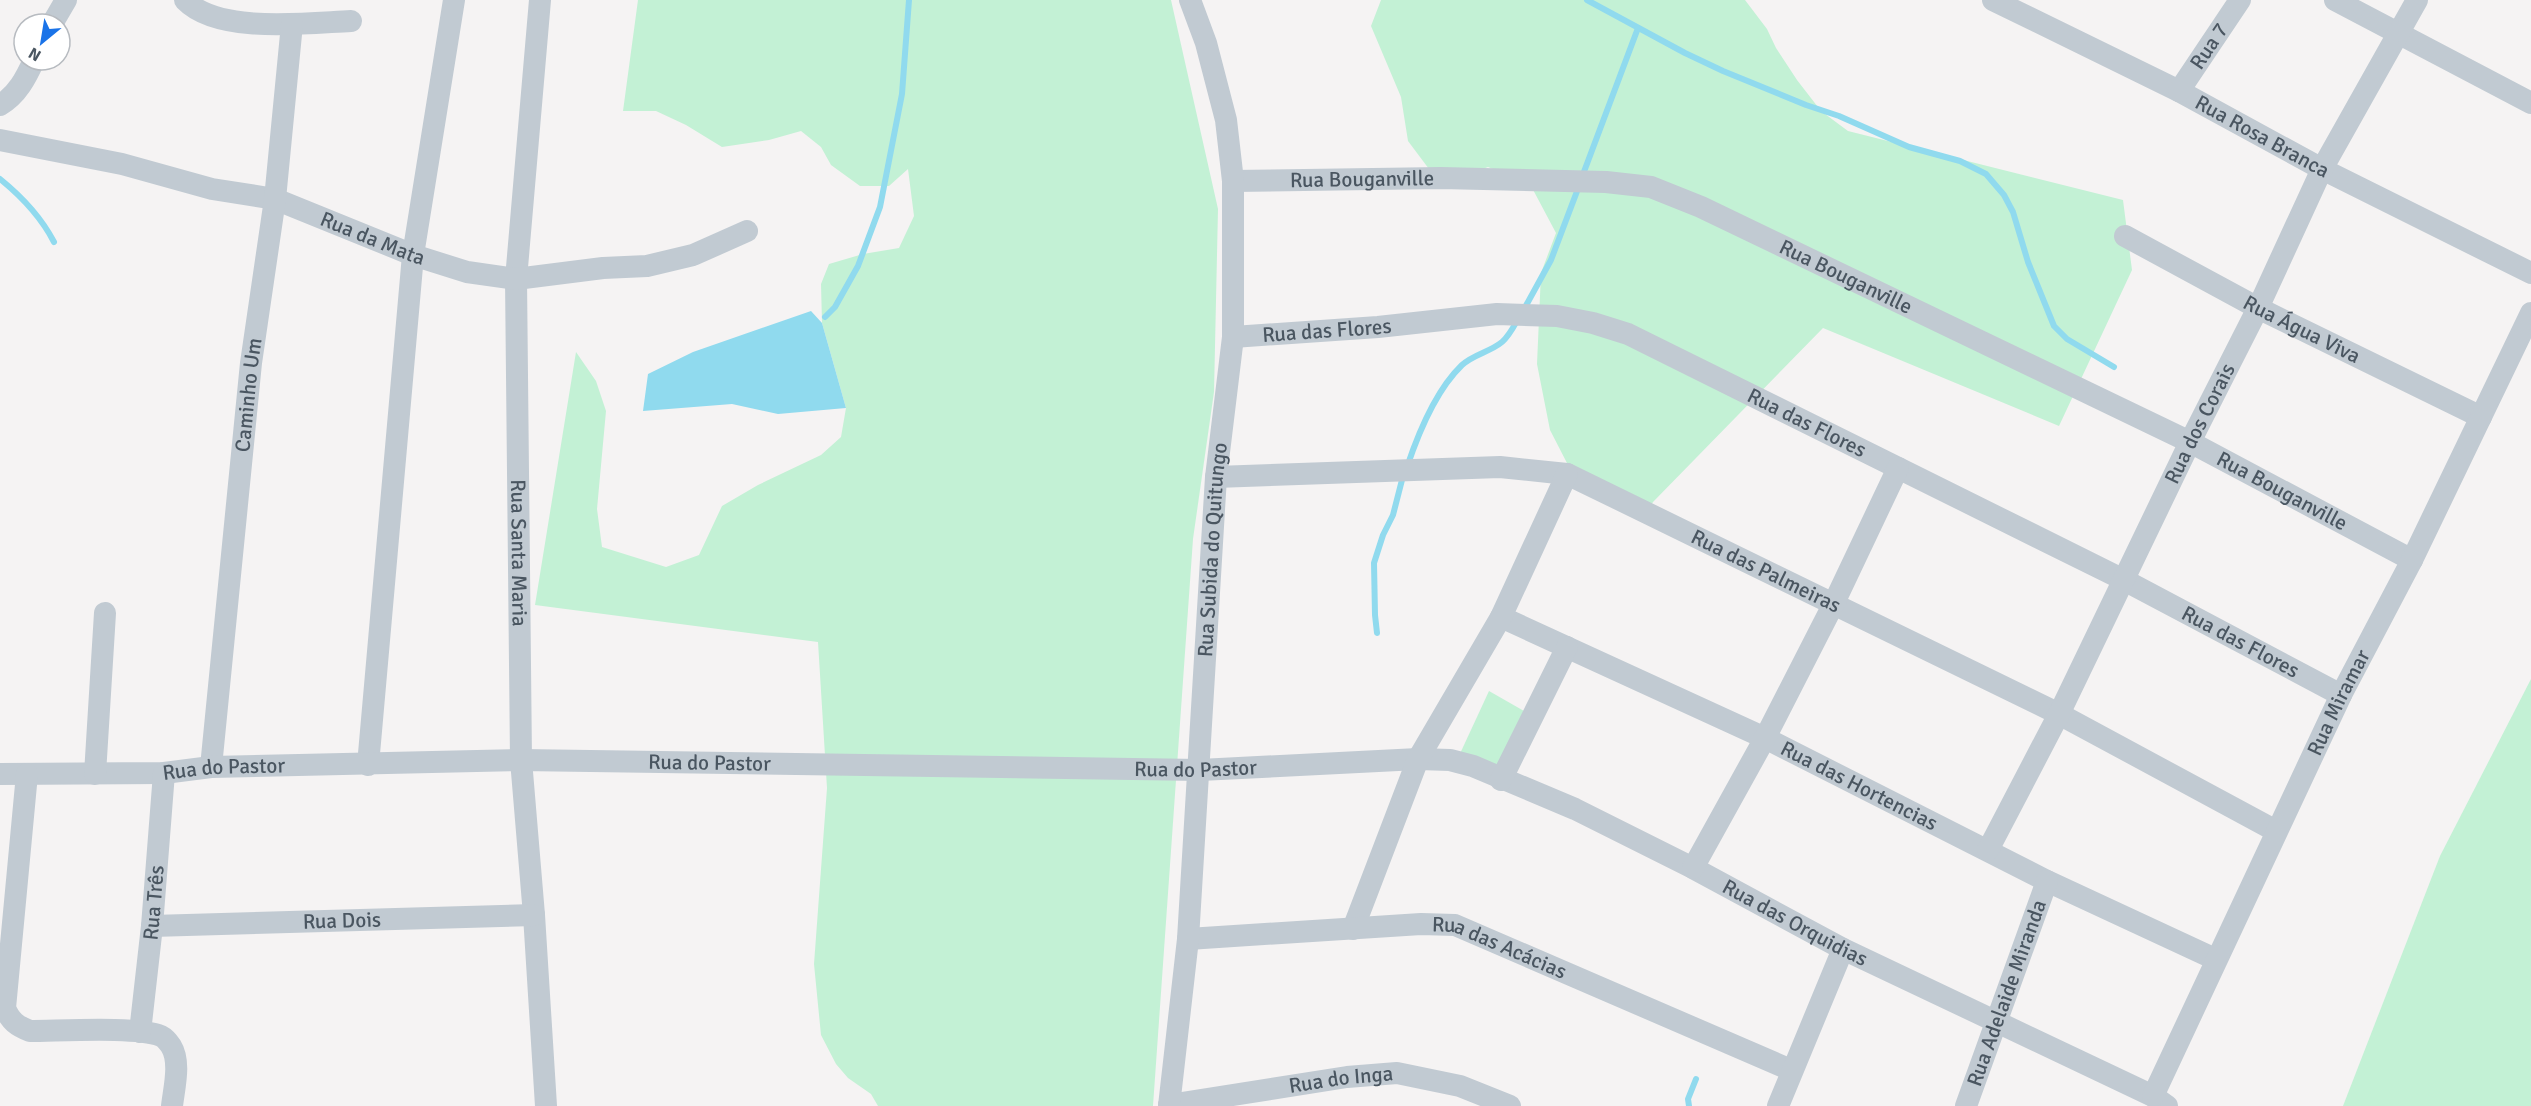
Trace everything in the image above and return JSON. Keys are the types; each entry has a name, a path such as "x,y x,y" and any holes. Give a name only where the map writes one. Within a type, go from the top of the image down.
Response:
{"street":[{"path":"185,0 206,15 224,21 292,24 351,21"},
{"path":"368,765 413,255 454,0"},
{"name":"Rua Santa Maria","path":"540,0 516,279 521,760 546,1106"},
{"name":"Rua Subida do Quitungo","path":"1169,1105 1188,939 1216,477 1233,337 1233,181 1226,120 1206,44 1190,0"},
{"name":"Rua Rosa Branca","path":"1993,0 2178,91 2322,169 2531,273"},
{"name":"Rua 7","path":"2178,91 2240,0"},
{"path":"2335,0 2531,103"},
{"name":"Rua dos Corais","path":"1988,850 2059,714 2190,442 2258,308 2322,169 2417,0"},
{"name":"Caminho Um","path":"211,767 251,363 275,199 292,24"},
{"path":"0,105 9,100 28,72"},
{"name":"Rua da Mata","path":"0,140 122,164 212,189 275,199 413,255 467,272 516,279 603,268 647,266 693,255 747,231"},
{"name":"Rua Bouganville","path":"1233,181 1441,178 1606,182 1651,187 1701,207 2190,442 2412,560"},
{"name":"Rua Água Viva","path":"2125,236 2258,308 2481,417"},
{"name":"Rua Miramar","path":"2160,1101 2215,959 2341,696 2412,560 2531,313"},
{"name":"Rua das Flores","path":"1233,337 1378,327 1497,314 1557,316 1593,322 1628,334 2124,580 2341,696"},
{"name":"Rua das Palmeiras","path":"1216,477 1500,467 1568,474 2059,714 2276,831"},
{"path":"1693,868 1765,738 1833,605 1898,468"},
{"path":"1353,928 1418,759 1501,617 1568,474"},
{"path":"94,774 105,613"},
{"name":"Rua das Hortencias","path":"1501,617 1765,738 2047,880 2215,959"},
{"path":"1502,780 1567,647"},
{"name":"Rua do Pastor","path":"0,774 164,773 211,767 521,760 1200,770 1418,759"},
{"name":"Rua das Orquidias","path":"1418,759 1457,762 1473,766 1575,809 1693,868 1843,949 2160,1101"},
{"name":"Rua Três","path":"140,1032 152,926 164,773"},
{"path":"27,774 5,1008 13,1022 30,1031 140,1032 163,1037 171,1045 175,1054 172,1106"},
{"name":"Rua Adelaide Miranda","path":"1966,1106 2047,880"},
{"name":"Rua Dois","path":"152,926 534,915"},
{"name":"Rua das Acácias","path":"1188,939 1421,924 1455,925 1791,1070"},
{"path":"1778,1106 1843,949"},
{"name":"Rua do Inga","path":"1169,1105 1347,1077 1397,1073 1460,1086 1510,1106"}],"green space":[{"path":"638,0 1171,0 1218,209 1214,392 1193,539 1153,1106 878,1106 871,1094 848,1078 836,1064 821,1035 814,964 827,788 818,642 535,605 576,352 596,381 606,411 597,509 602,547 666,567 699,555 722,506 758,485 821,455 841,437 846,408 822,323 821,284 829,264 863,254 899,248 914,216 908,169 889,186 860,186 831,165 821,147 801,131 769,140 722,147 686,125 656,111 623,111"},
{"path":"1381,0 1745,0 1767,29 1776,48 1797,80 1821,111 1848,131 2123,200 2132,270 2059,426 1823,328 1653,502 1646,513 1568,465 1550,430 1537,364 1541,273 1556,233 1530,184 1488,167 1441,185 1408,141 1401,97 1371,26"},
{"path":"2531,679 2531,1106 2343,1106 2440,856"},
{"path":"1489,691 1524,711 1495,775 1458,758"}],"water":[{"path":"811,311 822,323 846,408 778,414 732,404 643,411 648,374 693,352"}],"waterway":[{"path":"825,317 835,307 858,266 880,207 902,94 909,0"},
{"path":"1587,0 1723,71 1839,116 1909,147 1960,161 1986,174 2004,195 2013,212 2028,262 2054,326 2067,339 2114,367"},
{"path":"1582,177 1638,28"},
{"path":"0,179 30,207 54,242"},
{"path":"1523,311 1551,260 1579,186"},
{"path":"1407,467 1429,413 1444,387 1467,361 1502,342 1518,319"},
{"path":"1377,633 1374,563 1383,535 1393,515 1403,476"},
{"path":"1689,1106 1688,1099 1696,1079"}]}
